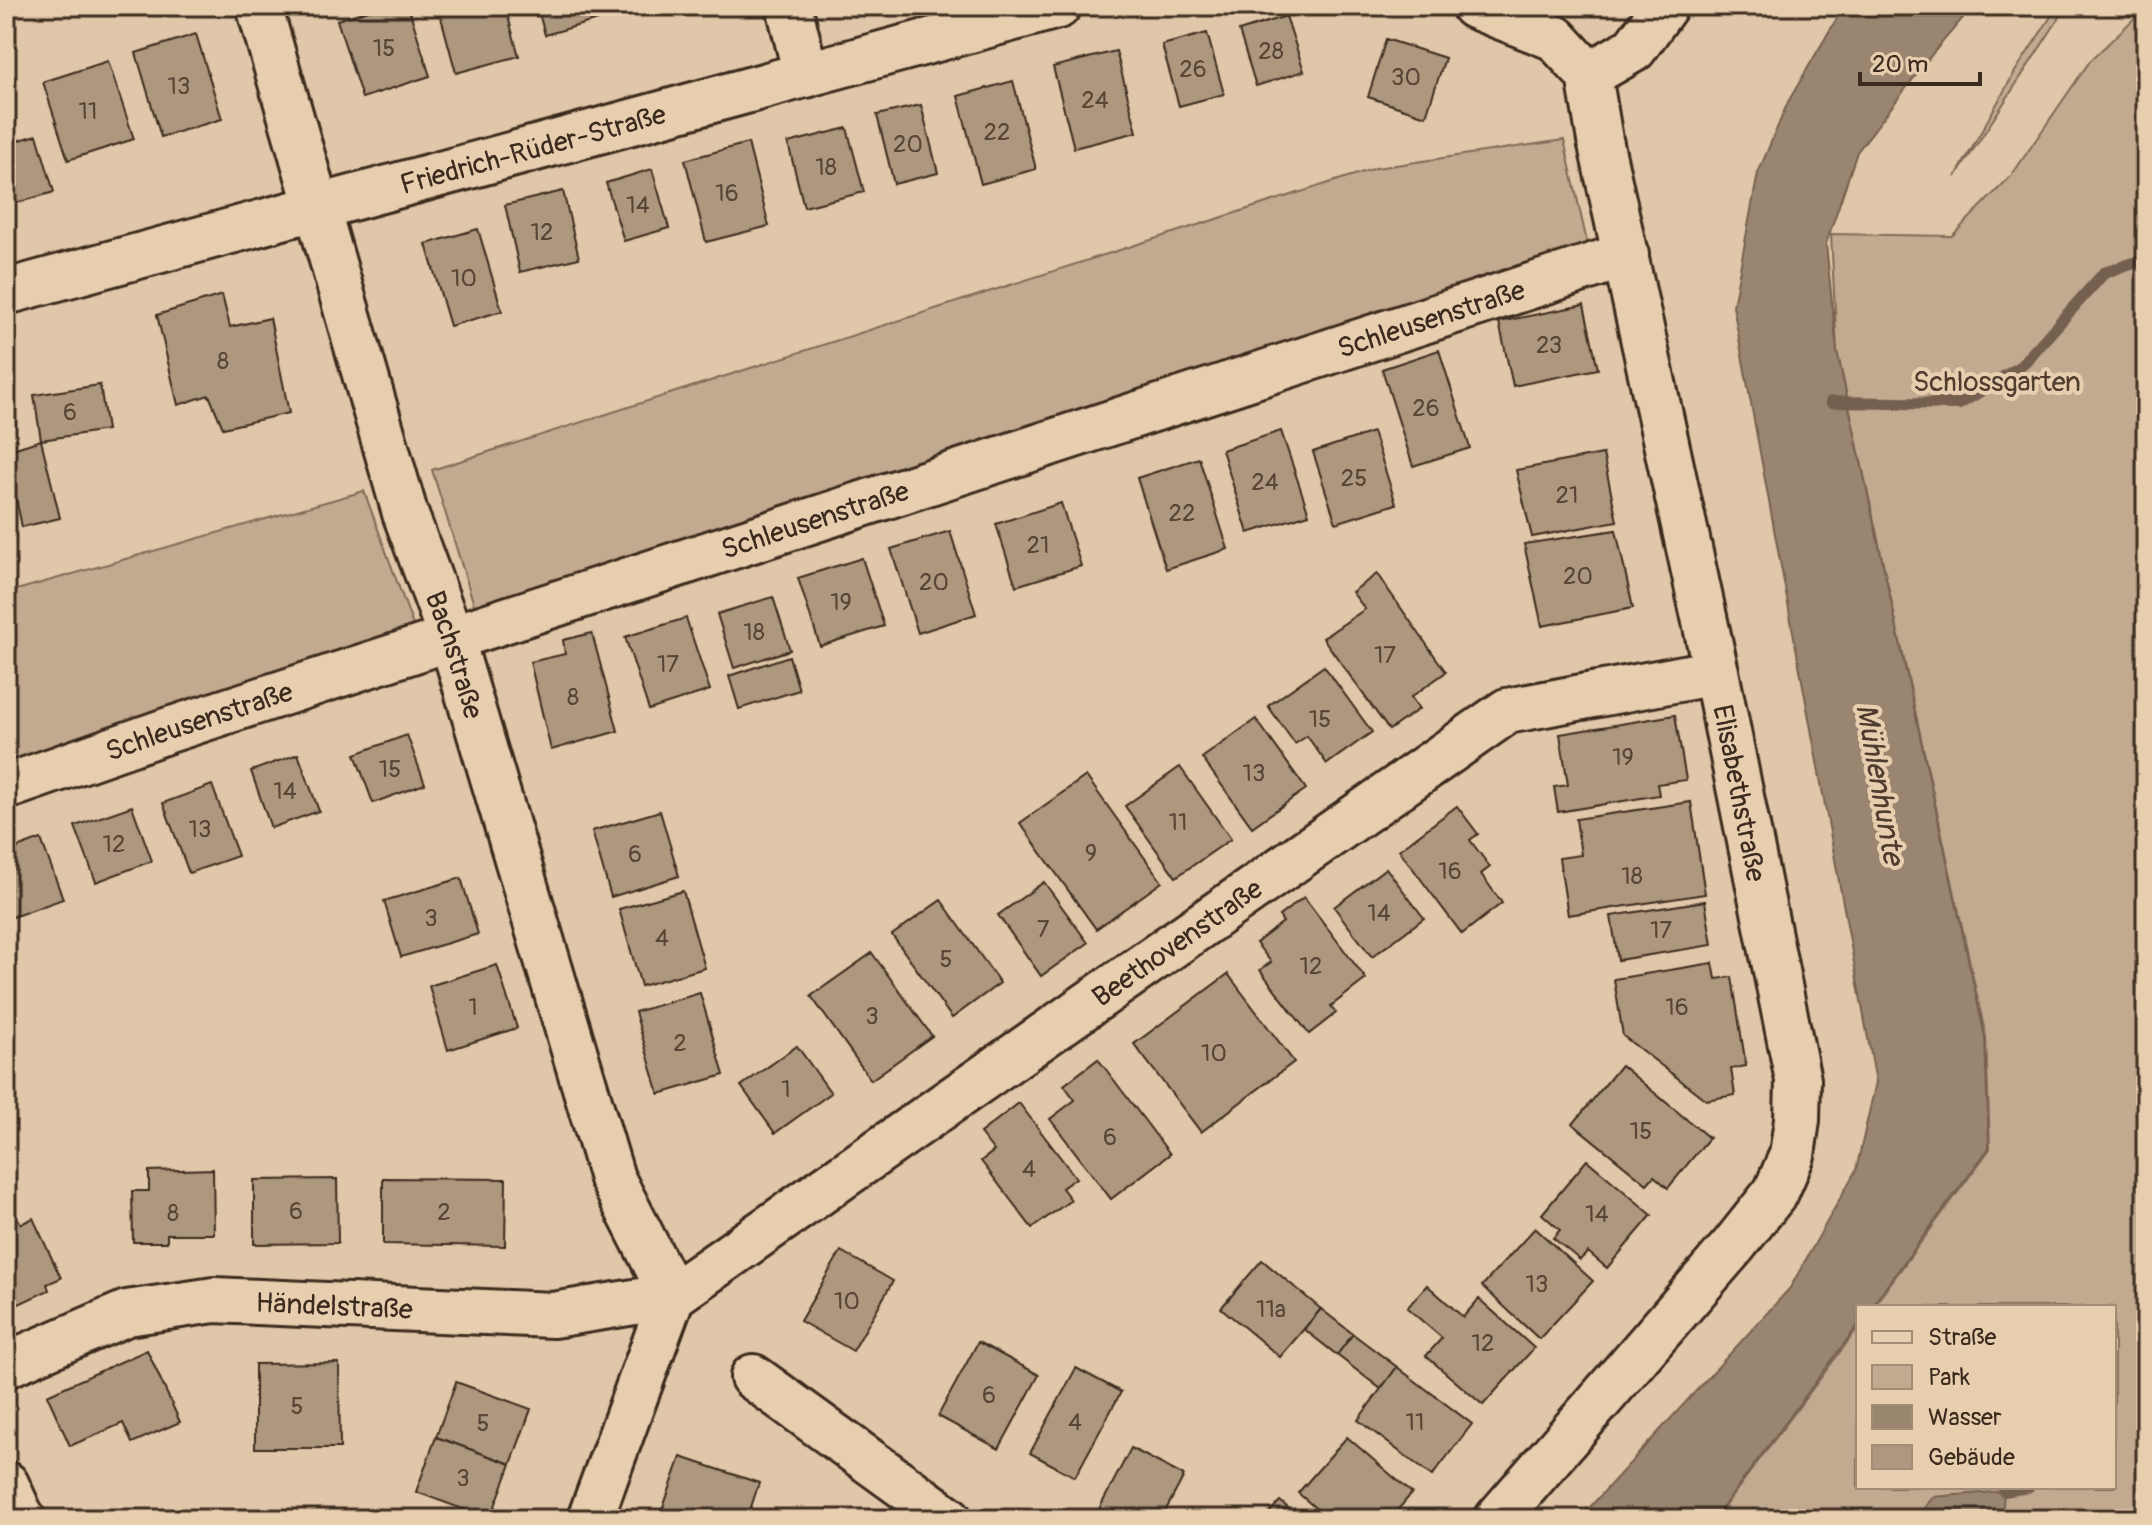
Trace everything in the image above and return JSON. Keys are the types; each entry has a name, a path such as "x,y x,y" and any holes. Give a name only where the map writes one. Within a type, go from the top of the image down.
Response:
{"street":[{"name":"Bachstraße","path":"259,6 405,513 452,640 612,1178 672,1296"},
{"path":"789,6 806,75"},
{"name":"Friedrich-Rüder-Straße","path":"6,292 1058,6"},
{"path":"1474,6 1555,38 1589,75 1634,49 1665,6"},
{"name":"Elisabethstraße","path":"1497,1519 1734,1245 1776,1192 1792,1155 1797,1120 1798,1080 1716,672 1589,75"},
{"name":"Schleusenstraße","path":"6,787 166,731 1626,255"},
{"name":"Beethovenstraße","path":"672,1296 1507,711 1716,672"},
{"path":"590,1519 672,1296"},
{"name":"Händelstraße","path":"6,1365 127,1313 214,1300 553,1315 672,1296"},
{"path":"753,1377 949,1519"},
{"path":"6,1484 22,1519"}],"green space":[{"path":"2058,6 2067,6 1955,178 2016,70"},
{"name":"Schlossgarten","path":"2146,7 2146,1519 1715,1519 1856,1331 1856,1489 2116,1489 2116,1305 1874,1305 1990,1149 1986,1037 1837,351 1831,234 1952,236 2011,176 2090,61"},
{"path":"1564,140 1589,251 476,611 432,470 1376,168"},
{"path":"364,491 415,631 6,771 6,593"}],"water":[{"name":"Mühlenhunte","path":"1844,6 1973,6 1857,152 1826,244 1837,351 1985,1037 1989,1148 1872,1305 1856,1305 1856,1328 1714,1519 1579,1519 1790,1288 1856,1170 1876,1082 1733,306 1758,173 1788,102"},
{"path":"2004,1491 2002,1519 1918,1519 1933,1497"}],"building":[{"path":"381,6 408,6 430,76 362,98 337,20"},
{"path":"452,6 505,6 519,56 456,73 439,10"},
{"path":"537,6 605,6 608,17 545,35"},
{"path":"634,6 681,6 635,15"},
{"path":"1286,16 1304,71 1256,86 1239,31"},
{"path":"1207,33 1224,94 1179,106 1162,45"},
{"path":"196,34 222,119 161,137 136,53"},
{"path":"1386,39 1445,58 1426,116 1368,97"},
{"path":"1116,51 1137,132 1074,148 1053,67"},
{"path":"108,61 134,139 68,160 43,82"},
{"path":"1013,81 1036,169 981,184 958,96"},
{"path":"921,105 938,173 894,184 877,115"},
{"path":"847,128 864,192 804,207 788,143"},
{"path":"37,135 54,192 6,206 6,144"},
{"path":"748,143 769,226 706,242 685,160"},
{"path":"652,169 669,228 624,241 606,183"},
{"path":"563,191 579,258 520,272 505,205"},
{"path":"478,229 502,311 450,326 426,244"},
{"path":"222,295 230,327 270,318 289,413 223,428 209,395 178,405 157,315"},
{"path":"1584,305 1598,369 1513,386 1499,322"},
{"path":"1439,350 1470,448 1413,466 1382,369"},
{"path":"100,385 107,430 41,440 34,395"},
{"path":"1281,431 1309,514 1248,533 1222,450"},
{"path":"1373,432 1396,504 1336,523 1313,452"},
{"path":"41,440 60,518 22,527 6,451"},
{"path":"1603,454 1617,521 1532,537 1516,470"},
{"path":"1199,458 1228,549 1166,569 1137,478"},
{"path":"1061,503 1081,566 1016,586 996,524"},
{"path":"1616,530 1633,608 1542,626 1524,544"},
{"path":"950,531 976,614 918,633 891,549"},
{"path":"862,558 884,626 820,646 798,578"},
{"path":"1377,574 1446,672 1411,697 1419,709 1389,730 1323,638 1365,609 1352,592"},
{"path":"773,597 790,650 734,668 717,614"},
{"path":"686,618 710,690 649,710 625,637"},
{"path":"592,633 618,731 551,750 530,662 565,654 563,640"},
{"path":"789,656 799,690 739,709 729,676"},
{"path":"1324,666 1372,732 1327,764 1307,736 1295,744 1268,706"},
{"path":"1675,715 1686,780 1657,784 1659,795 1558,812 1554,787 1568,785 1560,734"},
{"path":"1256,719 1306,789 1252,827 1202,758"},
{"path":"407,735 425,784 373,803 355,754"},
{"path":"298,754 319,811 271,828 251,771"},
{"path":"1180,767 1231,839 1176,877 1125,806"},
{"path":"1086,776 1162,882 1096,929 1020,823"},
{"path":"212,785 238,856 189,873 163,803"},
{"path":"1691,802 1705,894 1568,915 1559,858 1581,855 1576,819"},
{"path":"132,806 152,861 96,882 75,826"},
{"path":"1457,806 1478,834 1470,840 1490,867 1481,874 1502,903 1462,934 1399,850"},
{"path":"660,811 679,876 611,897 592,831"},
{"path":"41,839 63,899 10,918 6,907 6,852"},
{"path":"1386,868 1424,918 1372,957 1334,907"},
{"path":"461,878 478,934 401,957 384,901"},
{"path":"1044,882 1088,943 1041,976 998,915"},
{"path":"683,891 705,968 641,986 619,909"},
{"path":"1304,897 1366,979 1331,1006 1336,1013 1309,1034 1260,970 1271,962 1256,943 1283,922 1279,916"},
{"path":"941,900 1000,983 952,1018 892,935"},
{"path":"1705,901 1712,945 1618,960 1611,916"},
{"path":"872,953 932,1036 871,1080 811,996"},
{"path":"1713,963 1716,979 1732,977 1746,1066 1731,1069 1735,1095 1706,1100 1623,1036 1614,979"},
{"path":"497,965 517,1028 448,1050 429,986"},
{"path":"1228,974 1294,1062 1201,1132 1134,1044"},
{"path":"700,993 724,1075 659,1094 635,1012"},
{"path":"797,1046 831,1093 775,1133 741,1086"},
{"path":"1098,1059 1170,1154 1111,1199 1050,1119 1075,1100 1064,1085"},
{"path":"1621,1065 1709,1138 1668,1188 1654,1176 1647,1184 1573,1124"},
{"path":"1019,1103 1076,1178 1062,1188 1071,1200 1032,1228 981,1161 994,1151 980,1133"},
{"path":"1587,1160 1652,1215 1607,1268 1588,1252 1580,1260 1553,1238 1560,1230 1542,1214"},
{"path":"213,1169 214,1234 167,1234 167,1242 133,1242 132,1191 149,1191 149,1171"},
{"path":"383,1178 506,1179 505,1246 383,1244"},
{"path":"337,1179 338,1243 254,1244 254,1180"},
{"path":"16,1215 21,1224 33,1218 61,1278 47,1284 49,1290 6,1310 6,1220"},
{"path":"1535,1228 1593,1281 1539,1339 1482,1286"},
{"path":"841,1251 893,1281 853,1351 800,1321"},
{"path":"1262,1260 1321,1309 1280,1357 1221,1308"},
{"path":"1427,1285 1463,1317 1479,1299 1534,1348 1483,1405 1426,1356 1442,1338 1407,1308"},
{"path":"1321,1309 1353,1334 1337,1355 1304,1329"},
{"path":"1353,1334 1397,1367 1381,1389 1337,1355"},
{"path":"978,1342 1039,1375 999,1449 938,1416"},
{"path":"147,1350 180,1422 132,1443 123,1423 70,1446 47,1395"},
{"path":"339,1363 340,1448 255,1448 255,1364"},
{"path":"1397,1367 1472,1424 1432,1476 1358,1420"},
{"path":"1076,1368 1121,1392 1075,1477 1030,1453"},
{"path":"456,1382 531,1409 511,1464 436,1437"},
{"path":"436,1437 511,1464 490,1519 416,1492"},
{"path":"1347,1437 1412,1493 1390,1519 1328,1519 1298,1493"},
{"path":"1131,1448 1184,1476 1161,1519 1109,1519 1097,1513"},
{"path":"681,1457 759,1483 747,1519 659,1519"},
{"path":"1280,1501 1301,1519 1270,1519 1266,1516"}],"waterway":[{"path":"1831,402 1959,404 2020,367 2104,273 2146,259"},
{"path":"2004,1491 2016,1489"}]}
